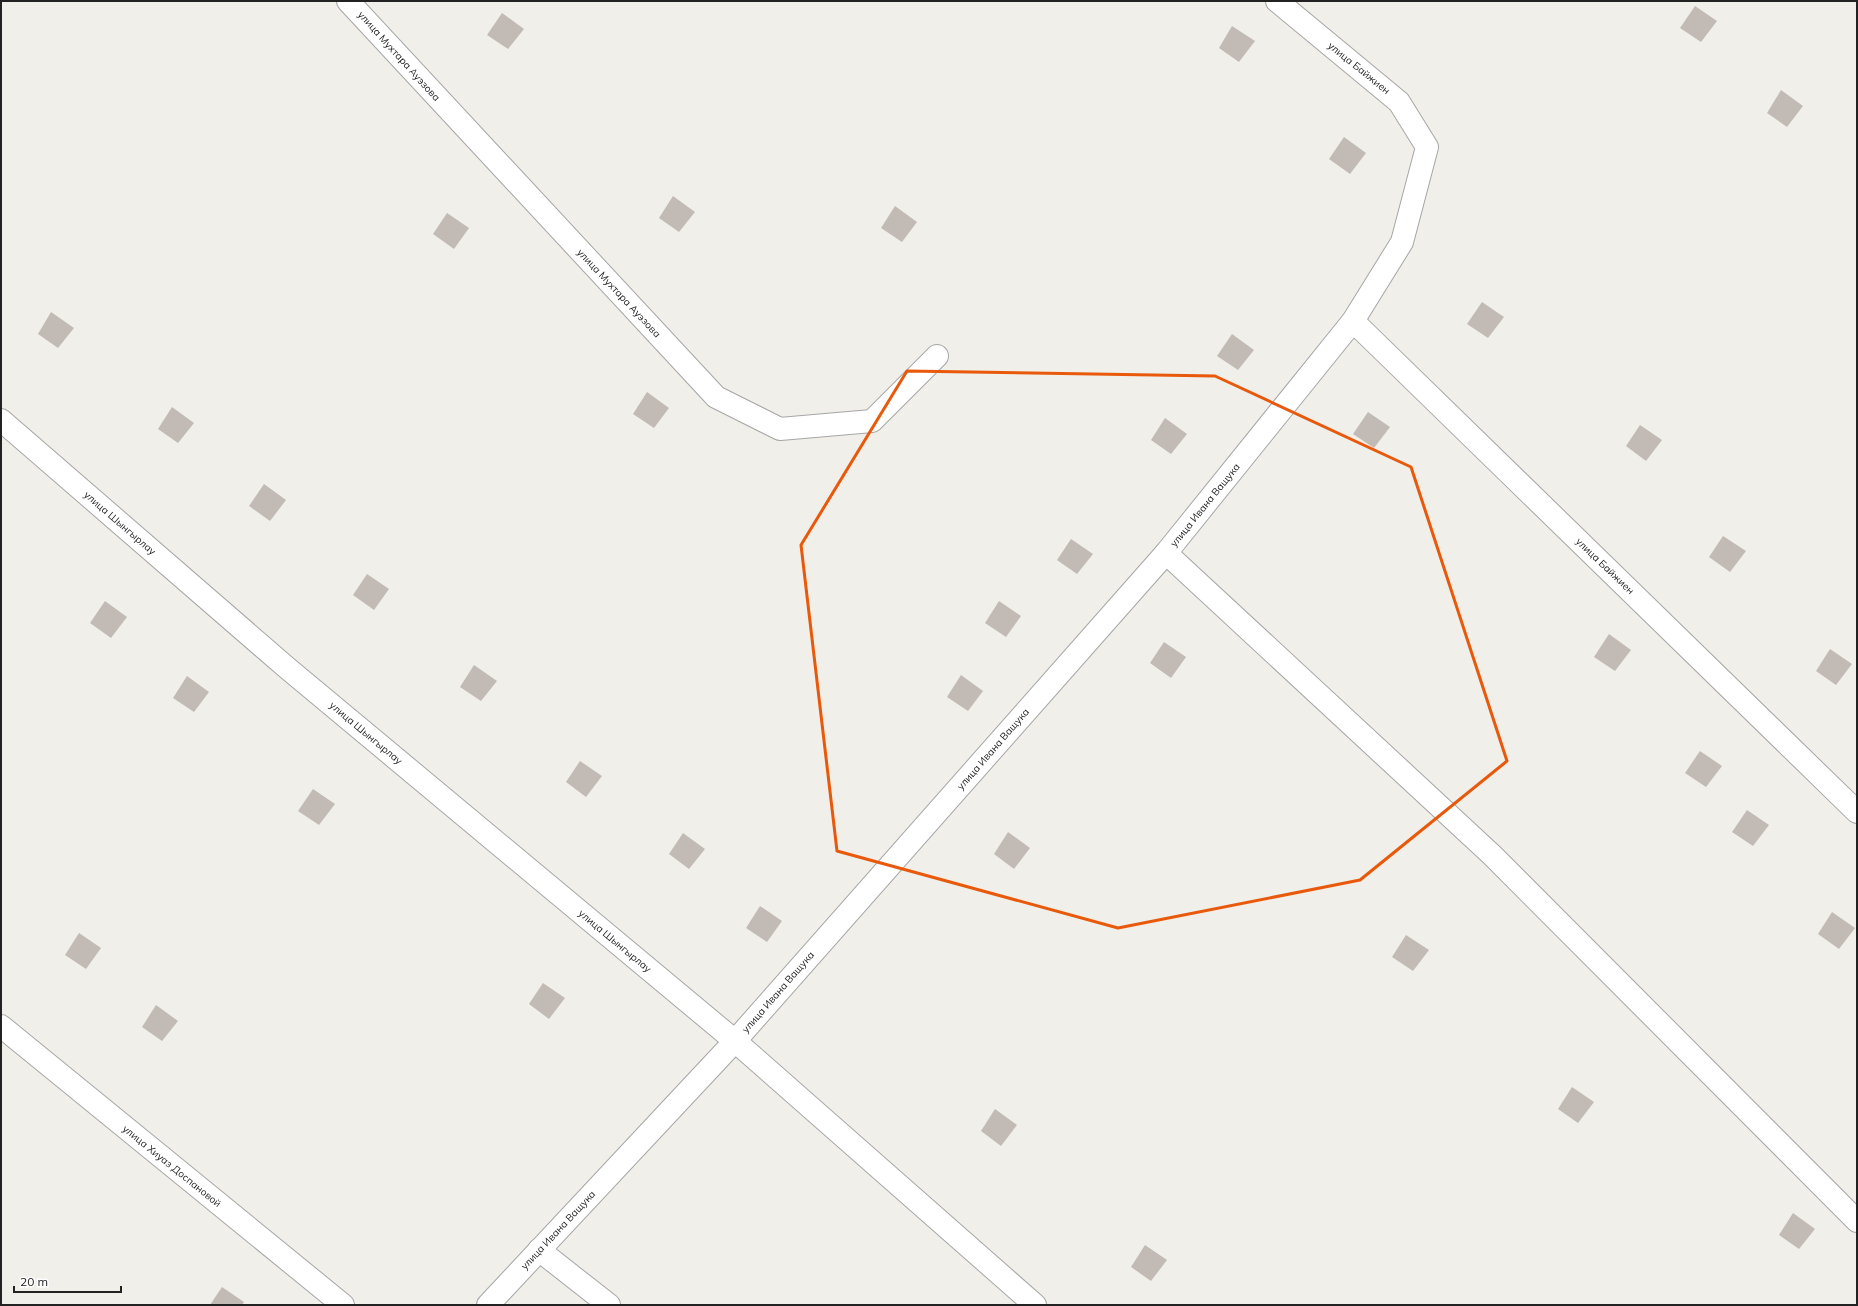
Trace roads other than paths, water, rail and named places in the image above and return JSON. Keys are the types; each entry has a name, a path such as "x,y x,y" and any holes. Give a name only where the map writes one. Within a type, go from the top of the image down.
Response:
{"street":[{"name":"улица Мухтара Ауэзова","path":"348,1 716,397 780,429 872,421 937,356"},
{"name":"улица Байжиен","path":"1277,1 1399,102 1427,147"},
{"name":"улица Ивана Ващука","path":"488,1305 735,1041 1166,553 1353,321 1402,242 1427,147"},
{"name":"улица Байжиен","path":"1353,321 1857,812"},
{"name":"улица Шынгырлау","path":"1,420 286,667 735,1041 1035,1305"},
{"path":"1166,553 1492,855 1857,1221"},
{"name":"улица Хиуаз Доспановой","path":"1,1026 343,1305"},
{"path":"539,1250 609,1305"}]}
